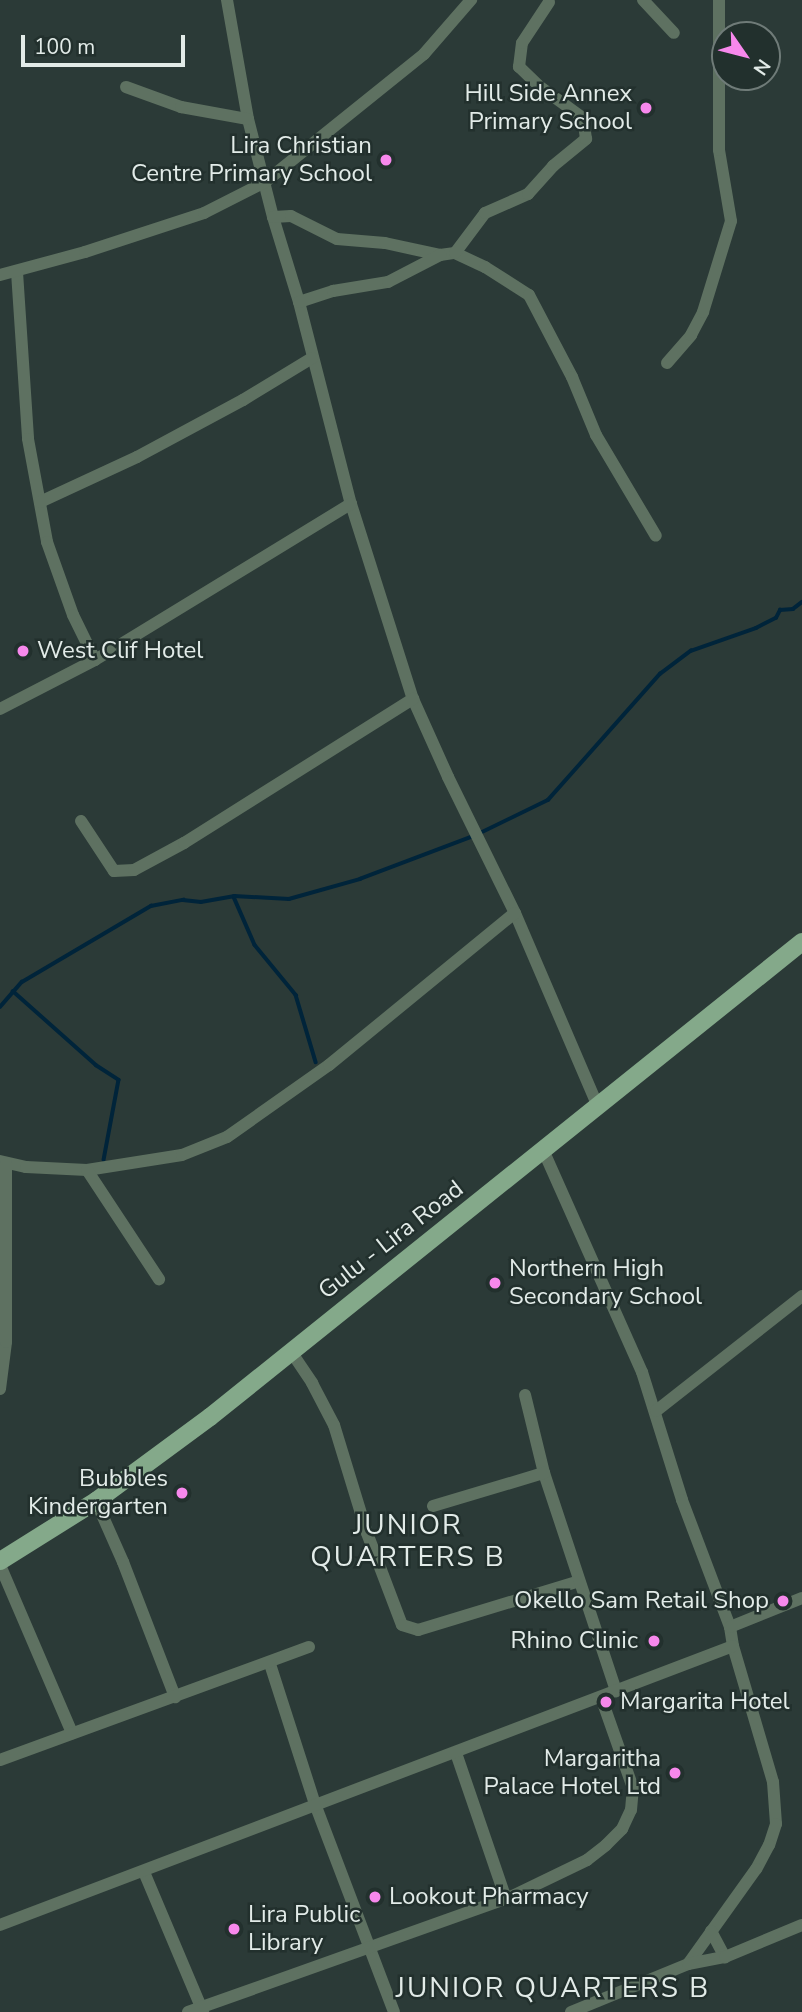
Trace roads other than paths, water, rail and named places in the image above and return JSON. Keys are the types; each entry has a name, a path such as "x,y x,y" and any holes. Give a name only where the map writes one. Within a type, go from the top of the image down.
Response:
{"main road":[{"name":"Gulu - Lira Road","path":"0,1563 96,1501 210,1417 290,1350 544,1152 802,942"}],"street":[{"path":"226,0 248,119 273,217 299,302 351,504 413,699 447,777 516,913 598,1107"},
{"path":"0,275 17,272 204,212 265,182 424,54 471,0"},
{"path":"643,0 674,33"},
{"path":"667,363 691,335 703,312 732,221 719,150 719,0"},
{"path":"455,253 485,213 521,199 586,139 583,118 539,86 519,67 522,43 549,2"},
{"path":"126,87 181,107 248,119"},
{"path":"273,217 291,216 337,239 385,243 440,255"},
{"path":"299,302 333,291 388,282 440,255 455,253 485,267 529,295 572,377 596,435 656,536"},
{"path":"17,272 28,439 47,542 73,615 96,660"},
{"path":"40,502 137,457 243,400 312,358"},
{"path":"0,709 96,660 351,504"},
{"path":"82,821 114,871 134,870 184,843 413,699"},
{"path":"0,1389 6,1342 3,1162 87,1170 154,1161 206,1147 227,1137 330,1065 516,913"},
{"path":"544,1152 623,1326 656,1411 682,1500 730,1627 733,1646 772,1774 777,1804 776,1824 756,1869 688,1964"},
{"path":"87,1170 159,1279"},
{"path":"656,1411 802,1296"},
{"path":"290,1350 312,1383 334,1425 367,1533 402,1625 418,1630 579,1581"},
{"path":"526,1395 544,1474 616,1691"},
{"path":"433,1506 544,1474"},
{"path":"96,1501 123,1562 174,1697"},
{"path":"0,1563 72,1733"},
{"path":"730,1627 802,1598"},
{"path":"0,1925 733,1646"},
{"path":"0,1760 270,1664 309,1647"},
{"path":"270,1664 315,1804 394,2012"},
{"path":"144,1872 197,2011 506,1899 587,1860 606,1845 627,1819 634,1788 601,1697"},
{"path":"456,1753 506,1899"},
{"path":"570,2012 688,1964 725,1957 802,1926"},
{"path":"711,1931 725,1957"}],"waterway":[{"path":"0,1007 22,982 151,906 183,900 201,902 234,896 289,899 360,879 476,835 548,800 660,674 691,651 756,628 776,618 780,610 793,609 802,602"},
{"path":"234,897 255,945 296,995 316,1062"},
{"path":"13,991 96,1065 119,1080 104,1160"}],"place":[{"name":"Hill Side Annex Primary School","path":"646,108"},
{"name":"Lira Christian Centre Primary School","path":"386,160"},
{"name":"West Clif Hotel","path":"23,651"},
{"name":"Northern High Secondary School","path":"495,1283"},
{"name":"Bubbles Kindergarten","path":"182,1493"},
{"name":"Okello Sam Retail Shop","path":"783,1601"},
{"name":"Rhino Clinic","path":"654,1641"},
{"name":"Margarita Hotel","path":"606,1702"},
{"name":"Margaritha Palace Hotel Ltd","path":"675,1773"},
{"name":"Lookout Pharmacy","path":"375,1897"},
{"name":"Lira Public Library","path":"234,1929"}],"district":[{"name":"JUNIOR QUARTERS B","path":"408,1541"},
{"name":"JUNIOR QUARTERS B","path":"553,1988"}]}
